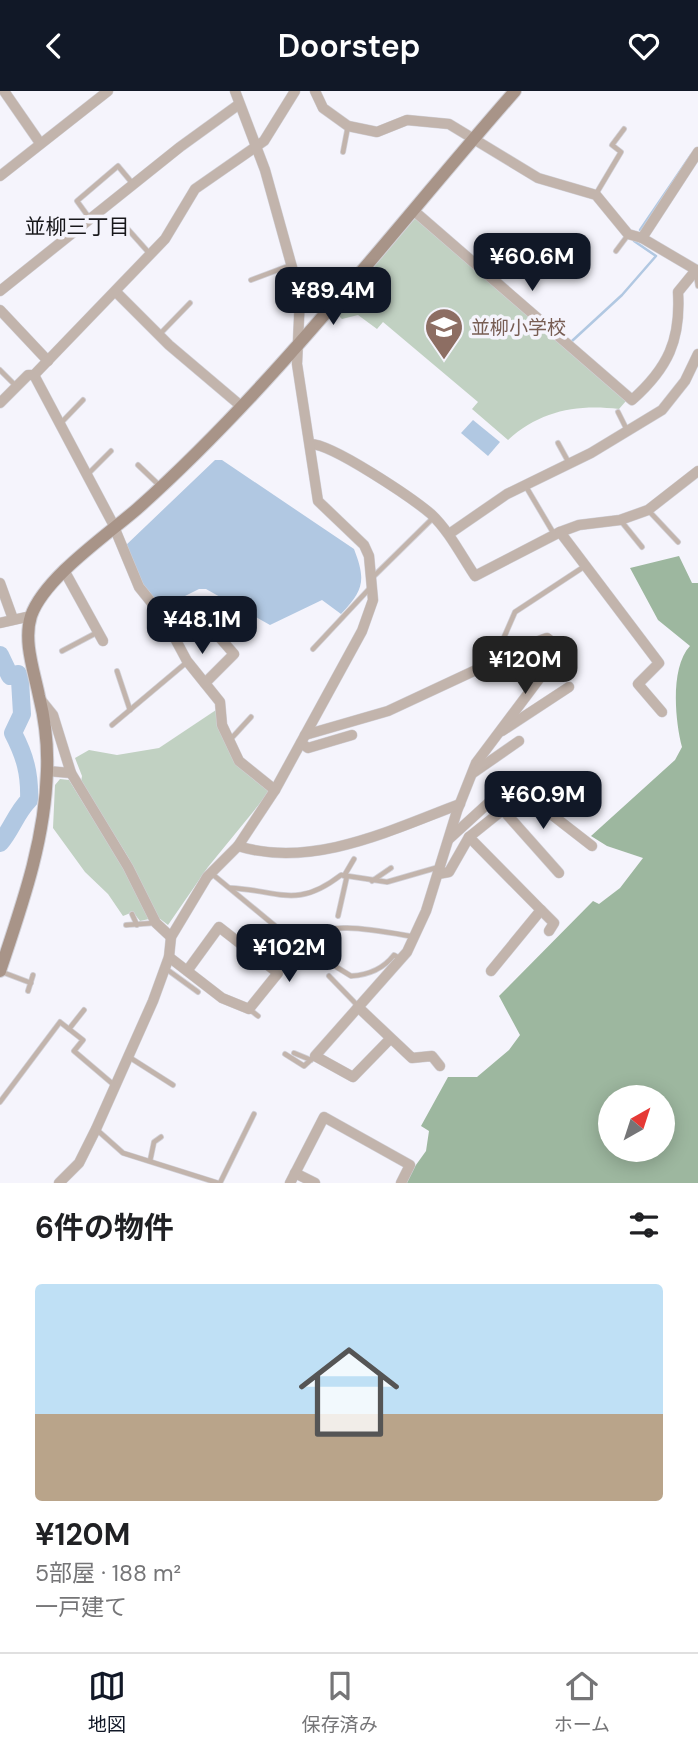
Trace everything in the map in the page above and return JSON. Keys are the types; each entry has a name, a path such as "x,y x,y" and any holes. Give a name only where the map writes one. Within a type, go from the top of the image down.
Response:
{"street":[{"path":"4,91 40,143"},
{"path":"0,176 108,91"},
{"path":"59,1183 79,1163 116,1086 167,963 170,937 211,873 238,846 275,790 362,631 373,600 364,545 318,501 297,364 300,296 265,170 238,105 235,91"},
{"path":"0,403 28,375 34,375 151,255 165,239 195,189 254,147 271,131 295,91"},
{"path":"315,91 323,108 348,126 377,132 407,120 439,121 538,178 596,195 628,234 642,238 697,270 678,292 680,323 673,346 656,378 632,400 413,210"},
{"path":"0,971 33,870 47,771 40,698 28,638 31,616 40,599 65,572 161,487 241,406 515,91"},
{"path":"0,291 238,105"},
{"path":"642,238 698,152"},
{"path":"116,292 159,335 241,406"},
{"path":"0,310 48,361"},
{"path":"449,534 525,485 570,464 662,410 685,381 698,354"},
{"path":"34,375 115,528 139,587 164,618 187,661 219,702 222,725 245,768 275,790"},
{"path":"310,444 324,446 341,455 433,517 449,534 475,576 557,533 579,525 620,520 648,510 698,471"},
{"path":"557,533 586,565 659,663 638,684 662,712"},
{"path":"65,572 100,637"},
{"path":"0,583 7,621 31,616"},
{"path":"199,614 234,654 205,683"},
{"path":"303,739 388,711 536,642 547,638 556,645 557,655 496,733 472,774 415,937 402,959 313,1058 353,1077 390,1039"},
{"path":"496,733 569,687"},
{"path":"40,698 53,715 71,773 128,867 156,923 170,937"},
{"path":"303,739 308,748 352,735"},
{"path":"472,774 519,741"},
{"path":"47,771 71,773"},
{"path":"448,839 495,797"},
{"path":"439,870 449,872 470,837 519,797 529,797 592,846"},
{"path":"238,846 267,855 322,849 363,841 460,804"},
{"path":"503,810 559,873"},
{"path":"470,837 554,923 549,930"},
{"path":"491,971 541,910"},
{"path":"167,963 187,971 222,998 254,1012 278,973 219,926 187,971"},
{"path":"358,1007 412,1058 432,1056 440,1066"},
{"path":"315,1183 292,1178 324,1117 410,1164 401,1183"}],"lane":[{"path":"343,152 348,126"},
{"path":"596,195 621,152 612,145 624,129"},
{"path":"610,155 617,160"},
{"path":"90,219 76,201 118,166 134,185"},
{"path":"125,226 151,255"},
{"path":"616,251 628,234"},
{"path":"251,281 291,265"},
{"path":"697,270 698,286"},
{"path":"159,335 190,303"},
{"path":"0,370 17,387"},
{"path":"60,424 83,400"},
{"path":"618,412 627,432"},
{"path":"558,443 570,464"},
{"path":"88,474 111,451"},
{"path":"138,465 161,487"},
{"path":"525,485 557,533"},
{"path":"648,510 678,543"},
{"path":"313,649 433,517"},
{"path":"620,520 642,547"},
{"path":"492,664 515,612 586,565"},
{"path":"62,651 100,637"},
{"path":"112,725 187,661"},
{"path":"117,671 130,711"},
{"path":"229,741 251,717"},
{"path":"338,916 345,876 354,859"},
{"path":"372,881 391,868"},
{"path":"228,888 306,896 345,876 387,881 439,870"},
{"path":"211,873 292,939 351,976 362,975 387,965 394,955 402,959"},
{"path":"132,914 137,925"},
{"path":"127,925 156,923"},
{"path":"292,939 305,933 337,928 415,937"},
{"path":"167,963 198,992"},
{"path":"0,971 31,983"},
{"path":"28,991 33,975"},
{"path":"328,977 358,1007"},
{"path":"69,1030 84,1010"},
{"path":"0,1102 60,1022 83,1040 74,1051 116,1086"},
{"path":"294,1053 313,1058"},
{"path":"285,1054 304,1066 313,1058"},
{"path":"128,1057 173,1085"},
{"path":"96,1129 123,1153 219,1183 254,1114"},
{"path":"150,1161 154,1142 160,1137"}],"green space":[{"path":"416,217 625,398 626,401 619,409 588,408 559,412 533,422 508,440 472,409 478,402 383,322 377,329 358,315 342,319 335,312"},
{"path":"679,556 692,583 698,583 698,1183 403,1183 426,1151 429,1131 421,1126 448,1077 477,1077 509,1050 520,1035 499,996 593,901 599,904 620,888 643,858 607,846 591,836 675,760 682,747 677,723 677,680 679,667 690,646 658,620 630,568"},
{"path":"216,710 224,737 234,756 270,791 208,867 168,925 155,915 128,857 81,782 82,776 75,758 89,750 117,755 159,748"},
{"path":"60,779 69,780 127,873 149,919 140,921 133,912 123,916 108,894 85,872 53,828 55,785"}],"water":[{"path":"473,420 500,442 488,456 461,433"},
{"path":"215,460 222,460 354,549 361,584 341,614 322,600 270,625 206,589 199,589 159,609 142,586 124,547"}],"waterway":[{"path":"640,230 691,155"},
{"path":"572,341 622,295 656,256 634,241"},
{"path":"0,655 10,676 18,674 20,680 22,714 13,733 26,765 29,782 29,800 0,843"}],"place":[{"name":"並柳小学校","path":"444,361"}],"district":[{"name":"並柳三丁目","path":"77,227"}]}
